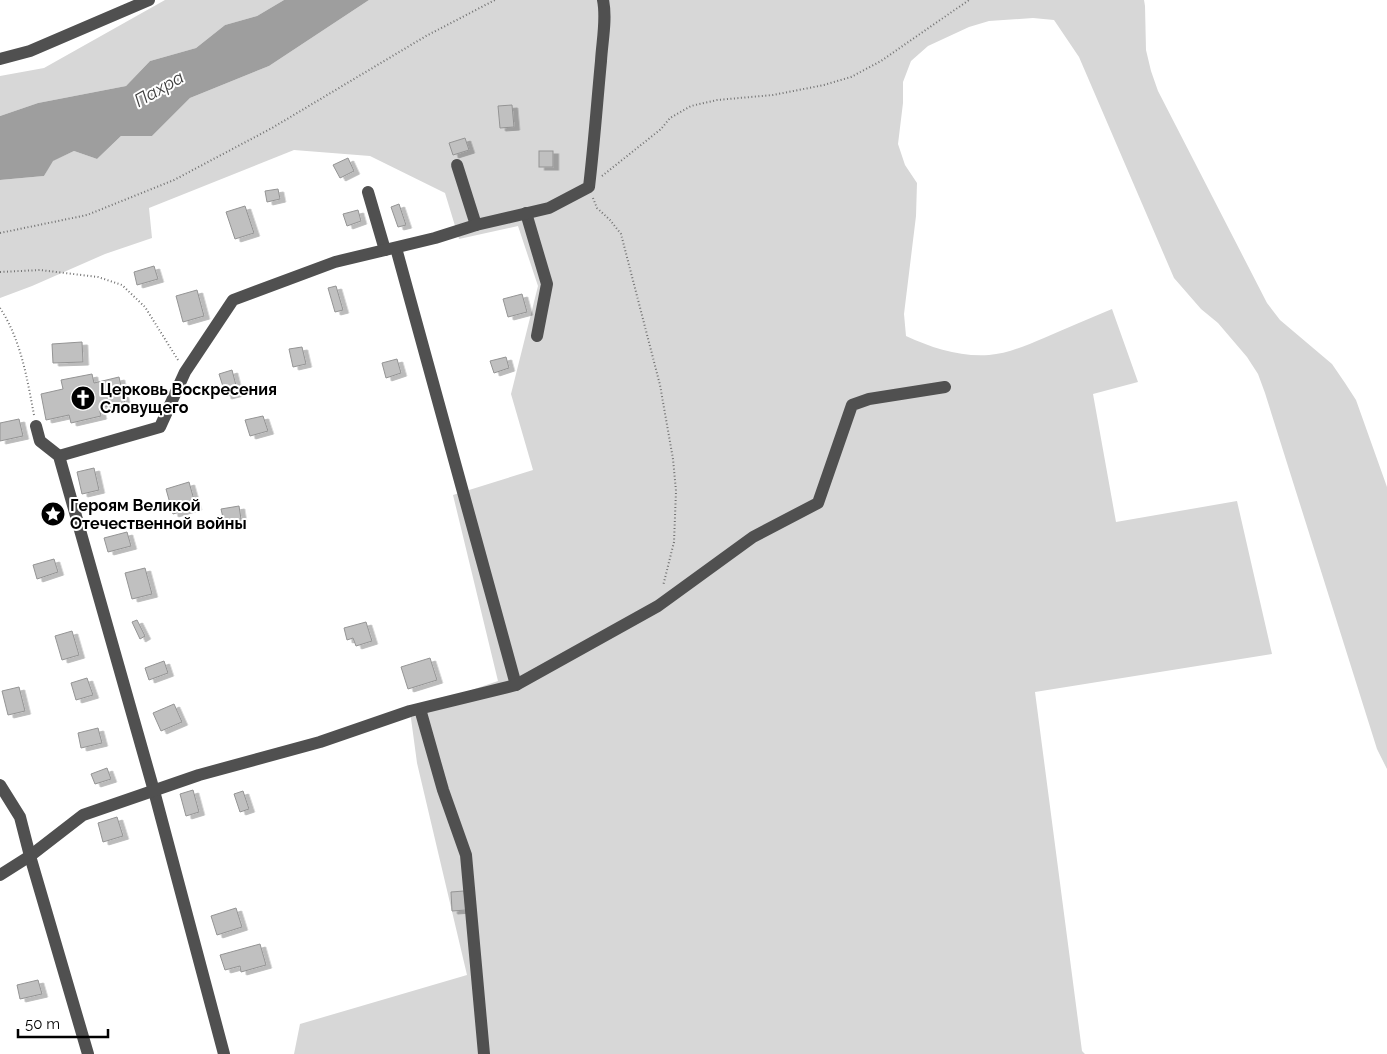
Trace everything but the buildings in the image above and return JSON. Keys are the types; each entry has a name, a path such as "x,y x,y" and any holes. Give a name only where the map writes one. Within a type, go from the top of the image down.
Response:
{"street":[{"path":"0,59 30,51 149,0"},
{"path":"59,456 160,427 185,372 234,300 335,262 549,208 589,187 603,28 603,0"},
{"path":"457,165 476,225"},
{"path":"368,192 390,249 516,685"},
{"path":"526,213 547,284 537,336"},
{"path":"0,875 30,856 83,816 199,775 320,742 420,709 516,685 658,606 753,537 818,504 852,405 869,399 945,387"},
{"path":"36,426 40,441 59,456 154,791 224,1054"},
{"path":"420,709 443,790 466,855 484,1054"},
{"path":"0,785 20,817 88,1054"}],"path":[{"path":"0,233 87,215 174,180 272,128 426,36 494,0"},
{"path":"658,606 674,542 676,491 673,459 660,385 621,234 597,208 589,187 661,129 670,118 691,106 717,100 773,95 824,85 851,76 881,60 969,0"},
{"path":"0,272 40,270 98,278 122,285 146,306 185,372"},
{"path":"0,308 8,321 25,368 36,426"}],"shaded area":[{"path":"165,0 284,0 257,16 225,25 196,48 150,61 126,86 38,103 0,116 0,76 44,68"},
{"path":"369,0 1144,0 1146,50 1158,91 1267,303 1280,320 1332,364 1356,400 1387,487 1387,769 1377,749 1258,374 1247,357 1218,323 1201,309 1174,278 1079,57 1054,20 1033,18 989,21 969,27 928,46 911,61 903,82 903,103 898,144 905,165 917,183 916,216 904,314 906,336 936,348 967,355 996,354 1024,346 1112,309 1138,382 1093,394 1116,522 1237,501 1272,654 1035,692 1082,1051 1085,1054 294,1054 300,1024 467,975 417,763 410,711 498,681 453,495 533,470 511,394 538,286 518,226 459,239 445,193 370,156 294,150 149,208 152,238 105,254 0,298 0,180 44,176 52,161 74,151 97,159 121,136 152,136 190,98 269,66"}],"water":[{"name":"Пахра","path":"284,0 369,0 269,66 190,98 152,136 121,136 97,159 74,151 53,161 44,176 0,180 0,116 38,103 126,86 150,61 196,48 225,25 257,16"}],"place":[{"name":"Церковь Воскресения Словущего","path":"83,398"},
{"name":"Героям Великой Отечественной войны","path":"53,514"}]}
